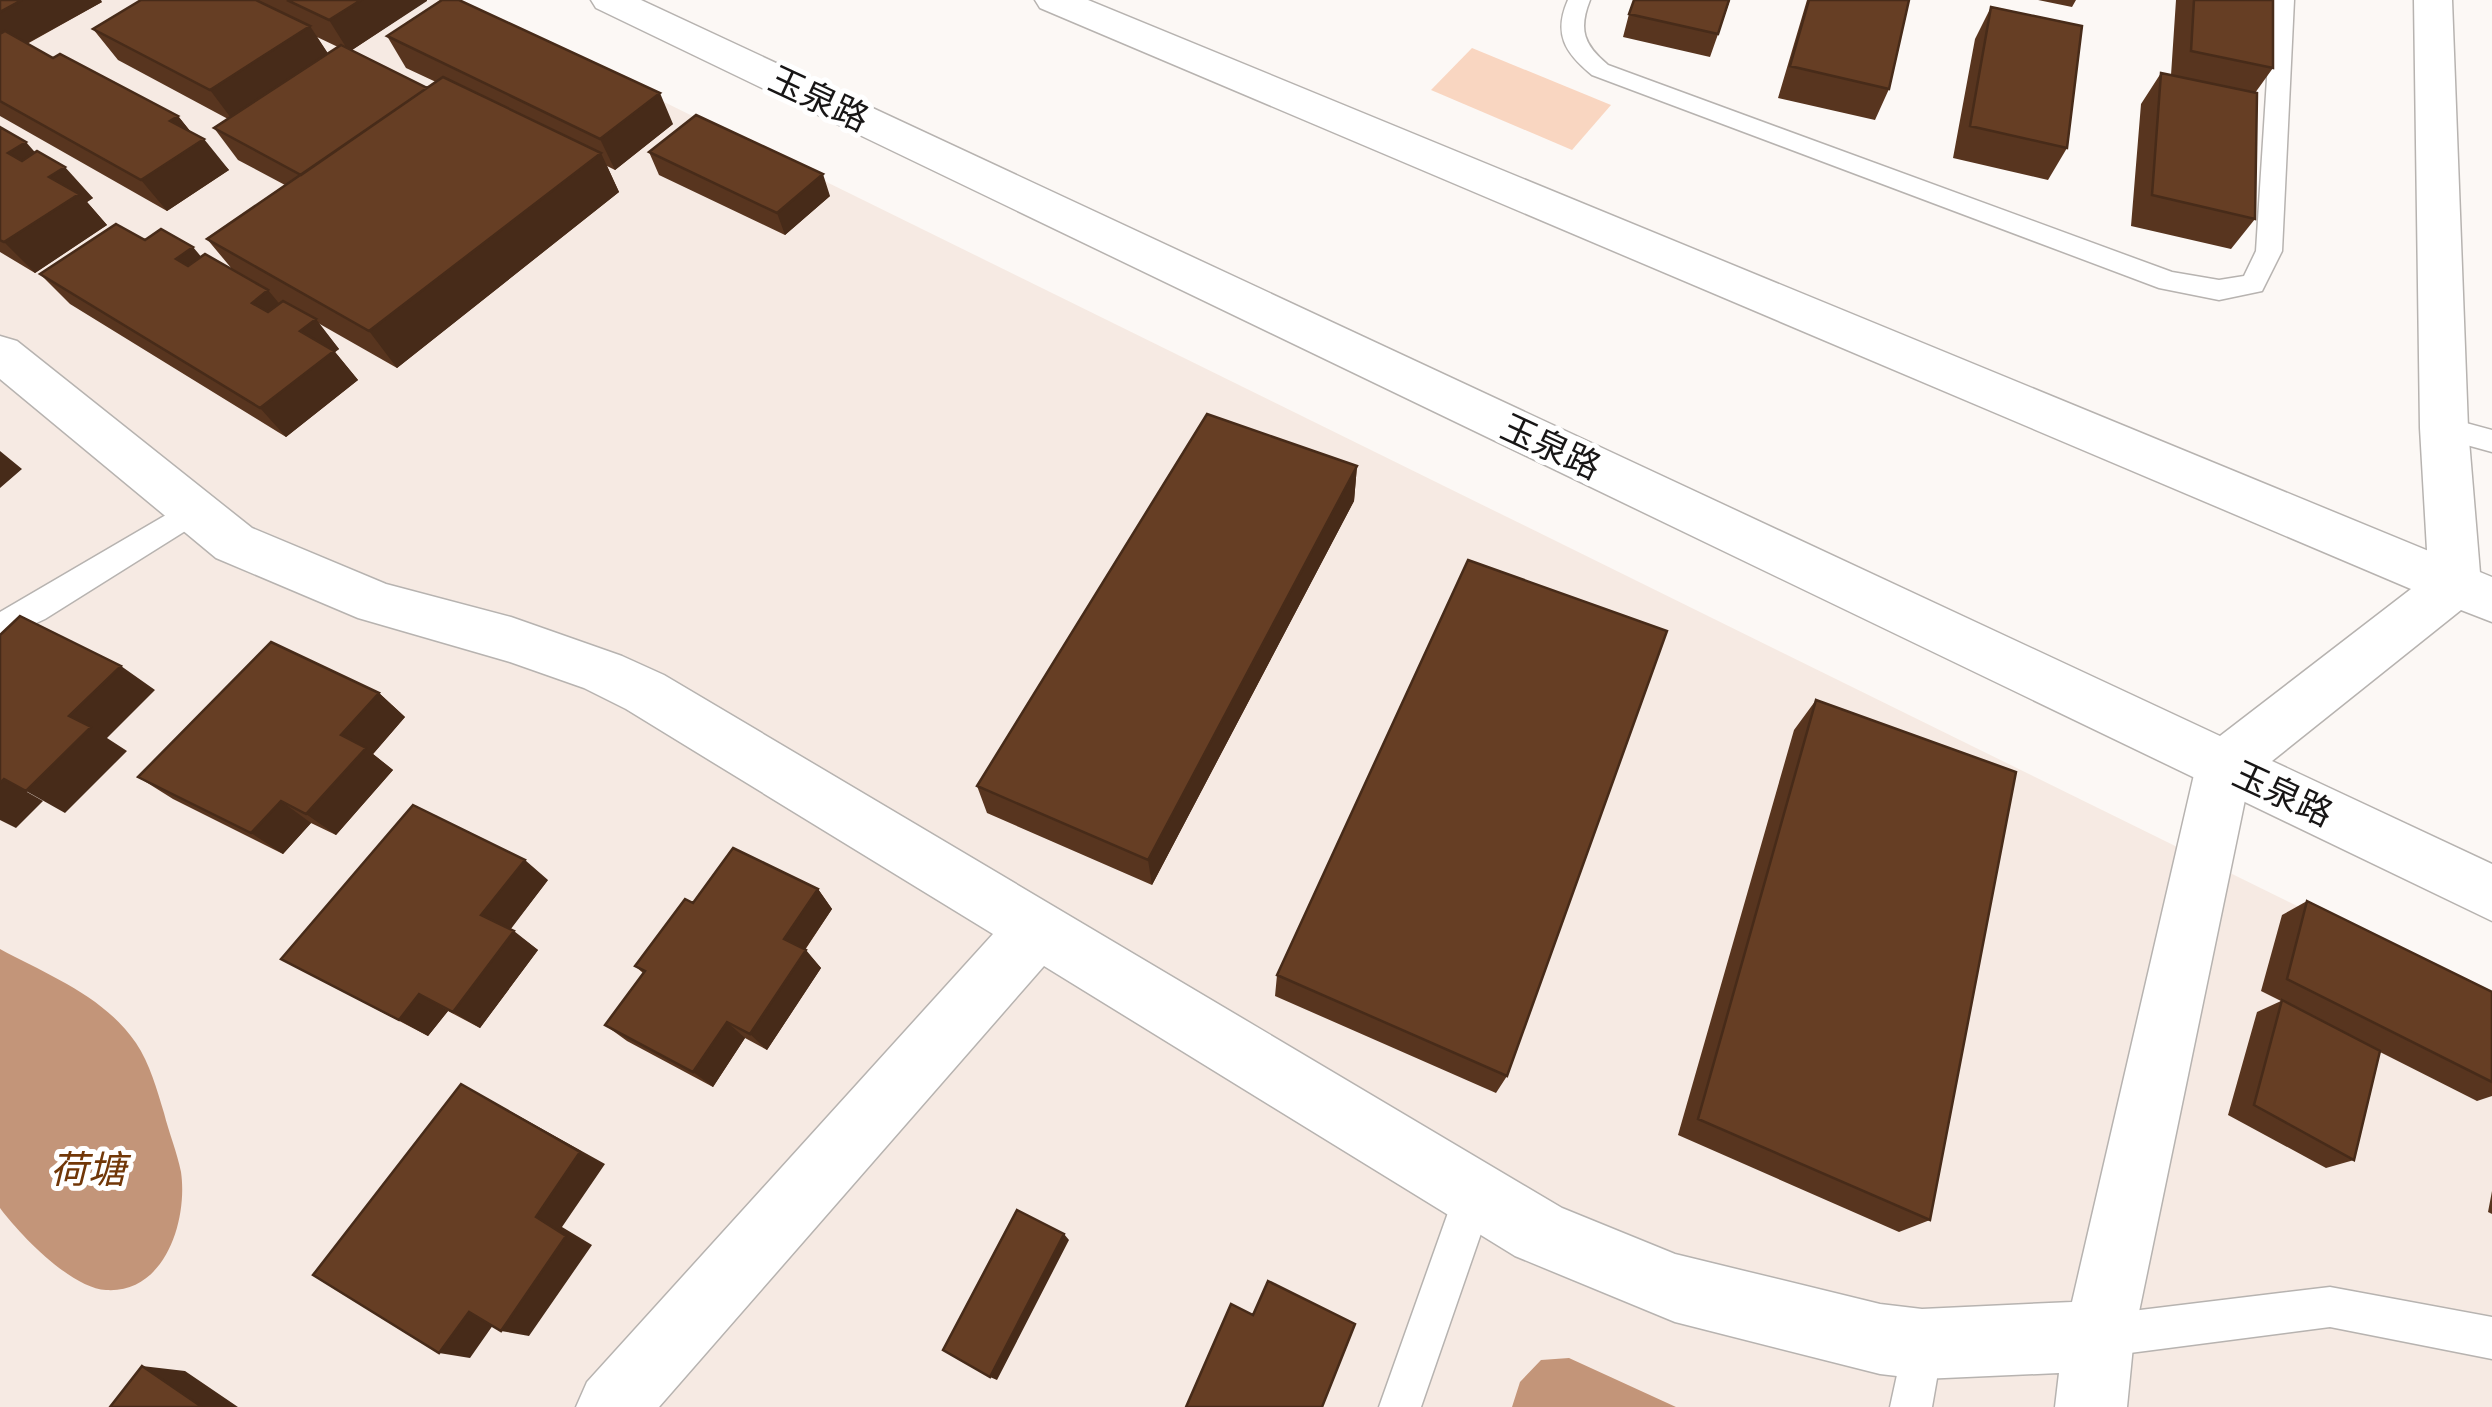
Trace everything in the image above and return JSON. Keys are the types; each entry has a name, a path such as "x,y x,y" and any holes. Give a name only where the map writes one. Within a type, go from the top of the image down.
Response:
{"main road":[{"name":"玉泉路","path":"610,0 2492,892"},
{"path":"1054,0 2473,593"},
{"path":"2433,0 2444,428 2473,593"},
{"path":"0,353 234,543 378,603 511,640 603,672 645,692 1538,1232 1675,1288 1880,1338 1922,1344 2099,1336"},
{"path":"2090,1407 2099,1336 2224,766 2473,593"},
{"path":"612,1407 1039,927"}],"lane":[{"path":"1579,0 1568,23 1571,36 1577,48 1600,70 2168,282 2219,290 2253,284 2269,251 2283,0"},
{"path":"2444,428 2492,441"},
{"path":"0,627 195,510"},
{"path":"1400,1407 1474,1193"},
{"path":"2099,1336 2330,1307 2492,1338"},
{"path":"1911,1407 1922,1344"}],"shaded area":[{"path":"0,0 457,0 2492,1002 2492,1407 0,1407"},
{"path":"1472,48 1611,105 1572,150 1431,90"}],"water":[{"name":"荷塘","path":"0,949 74,988 108,1012 136,1043 153,1077 181,1172 181,1211 158,1267 144,1280 126,1288 106,1290 77,1280 33,1245 0,1208"},
{"path":"1569,1358 1676,1407 1512,1407 1520,1382 1541,1360"}],"building":[{"path":"0,0 22,0 0,12"},
{"path":"141,0 256,0 310,26 210,90 93,29"},
{"path":"287,0 361,0 329,20"},
{"path":"442,0 459,0 660,93 600,139 387,36"},
{"path":"1634,0 1729,0 1718,34 1629,14"},
{"path":"1809,0 1909,0 1889,89 1790,66"},
{"path":"2194,0 2273,0 2273,68 2191,51"},
{"path":"1991,7 2082,26 2067,148 1970,126"},
{"path":"5,31 53,58 60,54 178,116 170,121 204,139 141,180 0,101 0,34"},
{"path":"341,45 427,88 301,175 214,128"},
{"path":"2161,73 2257,93 2255,219 2152,195"},
{"path":"443,77 601,153 369,331 207,239"},
{"path":"696,115 823,174 777,213 649,152"},
{"path":"0,127 26,142 8,153 22,161 37,151 65,167 49,177 79,194 4,242 0,240"},
{"path":"116,224 145,240 161,229 193,247 176,259 188,266 205,254 268,290 252,303 268,312 283,301 316,319 300,331 334,351 260,408 40,274"},
{"path":"1207,414 1357,466 1148,860 977,786"},
{"path":"1468,560 1667,631 1507,1076 1277,975"},
{"path":"20,616 121,666 69,716 91,727 26,791 4,779 0,783 0,635"},
{"path":"271,642 379,693 341,735 366,748 306,814 281,801 251,833 138,777"},
{"path":"1816,700 2016,772 1930,1220 1698,1119"},
{"path":"413,805 525,860 481,915 514,931 453,1012 419,994 399,1020 281,959"},
{"path":"733,848 818,889 784,939 806,950 750,1034 727,1022 693,1072 605,1025 645,971 635,966 685,899 693,903"},
{"path":"2307,901 2492,992 2492,1082 2287,979"},
{"path":"2282,1000 2380,1051 2354,1160 2254,1105"},
{"path":"461,1084 580,1152 536,1217 566,1236 501,1331 469,1312 439,1353 313,1275"},
{"path":"1017,1210 1064,1234 990,1377 943,1350"},
{"path":"1268,1281 1355,1324 1322,1407 1186,1407 1231,1304 1253,1315"},
{"path":"142,1366 202,1407 110,1407"}]}
